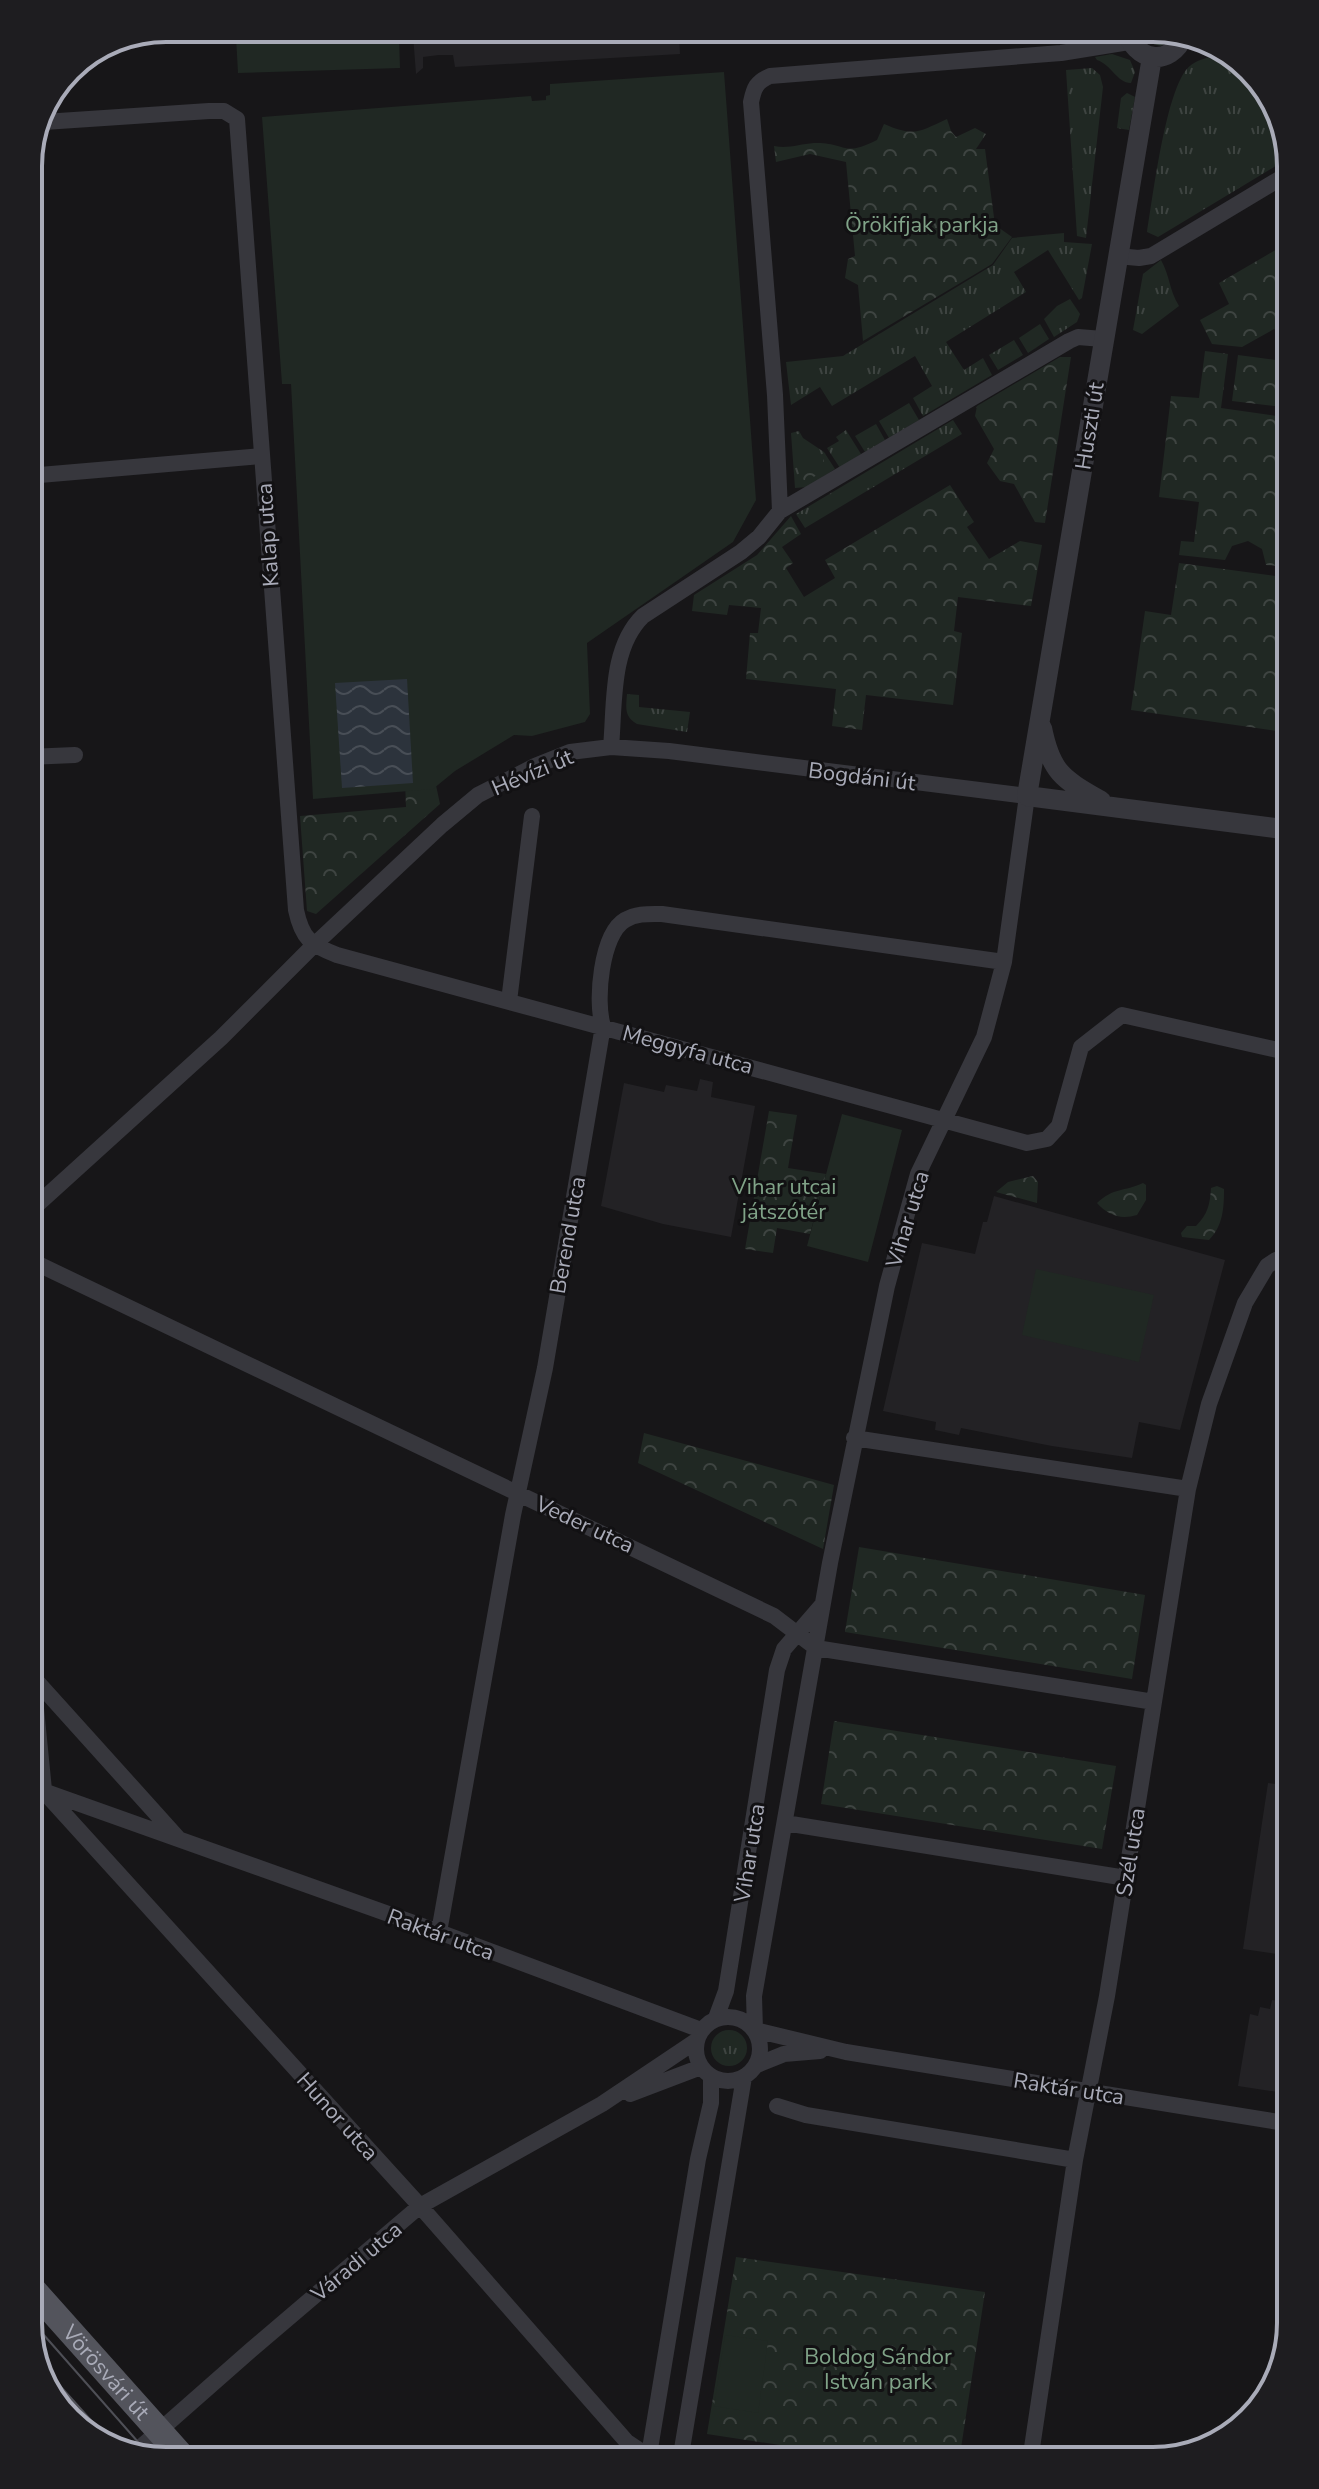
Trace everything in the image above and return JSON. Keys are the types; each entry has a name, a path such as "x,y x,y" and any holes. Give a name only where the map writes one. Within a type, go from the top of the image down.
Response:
{"main road":[{"name":"Vörösvári út","path":"42,2300 173,2447"}],"street":[{"path":"780,511 775,395 751,102 754,87 760,81 780,75 1061,53 1102,42"},
{"path":"1133,42 1139,52 1152,57 1173,52 1178,44"},
{"name":"Huszti út","path":"1027,796 1152,57"},
{"name":"Kalap utca","path":"51,122 209,111 224,111 237,119 296,910 300,927 313,946"},
{"path":"1117,256 1151,256 1277,180"},
{"path":"611,747 621,649 634,625 643,616 741,552 773,522 780,511 1069,341 1078,337 1103,339"},
{"path":"42,475 261,456"},
{"name":"Bogdáni út","path":"1039,717 1047,753 1056,771 1113,808"},
{"name":"Bogdáni út","path":"611,747 669,751 1277,828"},
{"name":"Hévízi út","path":"42,1200 221,1038 313,946 478,795 570,752 611,747"},
{"path":"42,756 75,755"},
{"name":"Vihar utca","path":"755,2030 754,1996 823,1605 854,1438 887,1286 918,1174 984,1037 1004,962 1027,796"},
{"path":"509,1001 532,816"},
{"name":"Berend utca","path":"439,1932 517,1492 545,1368 603,1026 598,1012 605,955 611,935 622,921 637,915 675,916 1004,962"},
{"name":"Meggyfa utca","path":"313,946 1027,1143 1047,1139 1059,1126 1081,1047 1122,1015 1277,1050"},
{"name":"Szél utca","path":"1032,2447 1086,2091 1107,1996 1188,1489 1209,1404 1245,1303 1267,1266 1277,1261"},
{"name":"Veder utca","path":"42,1269 774,1616 816,1648"},
{"path":"854,1438 1188,1489"},
{"name":"Vihar utca","path":"716,2018 729,1976 777,1670 784,1649 823,1605"},
{"path":"816,1648 1154,1702"},
{"name":"Raktár utca","path":"42,1687 179,1840"},
{"path":"42,1772 44,1791"},
{"name":"Raktár utca","path":"44,1791 439,1932 699,2036"},
{"name":"Hunor utca","path":"44,1791 420,2206 633,2447"},
{"path":"785,1823 1126,1878"},
{"path":"650,2447 698,2159 711,2103 706,2072 696,2054 699,2036 716,2018 731,2016 745,2021 755,2030 761,2048 757,2065 744,2077 727,2081 706,2072"},
{"name":"Raktár utca","path":"755,2030 846,2052 1277,2122"},
{"name":"Váradi utca","path":"143,2445 420,2206 602,2104 699,2036"},
{"name":"Raktár utca","path":"757,2065 801,2051 846,2052"},
{"name":"Váradi utca","path":"602,2104 706,2072"},
{"path":"682,2447 744,2077"},
{"path":"777,2106 806,2115 1075,2160"}],"shaded area":[{"path":"414,42 679,42 680,54 455,67 453,55 439,55 423,57 423,68 416,74"},
{"path":"700,1079 713,1082 711,1097 755,1106 731,1237 663,1224 601,1206 624,1083 664,1092 666,1085 697,1091"},
{"path":"994,1196 1225,1260 1180,1430 1139,1422 1132,1458 961,1428 959,1435 935,1430 936,1422 883,1411 922,1243 975,1254"},
{"path":"1268,1783 1277,1784 1277,1954 1243,1949"},
{"path":"1272,2000 1277,2001 1277,2092 1238,2086 1250,2014 1258,2016 1260,2007 1270,2009"}],"green space":[{"path":"236,42 399,42 400,68 238,73"},
{"path":"1145,42 1166,42 1161,46"},
{"path":"1112,54 1130,60 1135,72 1131,83 1122,80 1095,57"},
{"path":"1211,57 1241,78 1251,90 1268,118 1275,141 1277,165 1158,237 1147,232 1161,148 1179,83 1195,62"},
{"path":"1092,68 1100,75 1103,87 1086,238 1077,236 1066,70"},
{"path":"724,72 756,500 733,542 587,643 590,714 585,722 532,736 514,735 455,771 433,789 313,799 291,384 282,384 262,117 531,96 532,101 546,100 546,96 550,95 550,84"},
{"path":"1127,93 1135,97 1129,130 1117,128 1121,98"},
{"name":"Örökifjak parkja","path":"947,119 956,137 975,128 986,134 976,149 985,149 995,225 1012,237 992,264 863,341 858,285 845,278 848,259 855,256 846,162 810,154 776,162 774,146 824,143 857,148 877,140 884,124 910,132"},
{"path":"1064,233 1064,242 1092,244 1082,298 1079,300 1048,250 1014,272 1026,292 946,342 964,370 983,358 992,375 923,416 913,398 932,386 915,356 832,406 820,387 791,405 786,362 843,356 993,265 1012,238"},
{"path":"1277,249 1277,332 1274,329 1242,347 1212,344 1200,320 1229,304 1219,283"},
{"path":"1161,260 1179,306 1142,334 1133,330 1143,274"},
{"path":"1070,299 1080,314 1077,322 1054,337 1044,319"},
{"path":"1040,324 1049,339 1028,353 1019,338"},
{"path":"1014,340 1023,355 998,370 989,355"},
{"path":"1205,351 1228,354 1221,408 1277,416 1277,566 1266,565 1262,549 1248,541 1232,546 1225,560 1179,555 1181,541 1194,542 1199,502 1159,497 1171,396 1199,398"},
{"path":"1238,355 1277,360 1277,406 1232,401"},
{"path":"1060,357 1071,357 1045,523 1035,522 1014,484 1000,481 987,463 994,449 975,416 977,406"},
{"path":"909,403 919,420 889,438 879,421"},
{"path":"953,420 962,434 805,528 796,514"},
{"path":"876,424 885,440 865,452 855,436"},
{"path":"846,430 861,454 840,468 827,448 839,441 836,437"},
{"path":"799,431 803,438 824,452 835,469 807,487 795,488 791,433"},
{"path":"811,447 824,460 821,473 806,481 799,477 801,450"},
{"path":"950,485 974,522 967,527 989,559 1020,541 1042,545 1031,606 958,597 954,631 962,633 953,705 866,695 862,730 832,726 836,689 746,679 750,633 758,633 761,608 729,605 727,615 692,611 694,595 757,555 791,516 801,534 782,547 793,563 786,568 804,597 835,578 825,560"},
{"path":"1179,563 1277,576 1277,731 1131,710 1145,611 1171,615"},
{"path":"627,694 639,695 639,707 690,712 687,732 637,724 628,715"},
{"path":"434,776 440,804 316,914 307,911 300,816 406,807 405,781"},
{"name":"Vihar utcai játszótér","path":"769,1111 797,1115 788,1168 826,1174 810,1234 777,1228 773,1253 745,1249"},
{"path":"842,1114 902,1130 868,1262 807,1246"},
{"path":"1033,1176 1038,1182 1037,1203 996,1192 1008,1182"},
{"path":"1143,1183 1146,1185 1146,1200 1137,1215 1115,1215 1097,1203 1114,1192"},
{"path":"1217,1186 1224,1189 1224,1203 1214,1235 1209,1240 1182,1237 1181,1233 1187,1226 1196,1226 1203,1217 1211,1188"},
{"path":"1036,1269 1154,1295 1139,1362 1022,1335"},
{"path":"644,1433 834,1485 823,1549 638,1463"},
{"path":"859,1547 1145,1595 1132,1679 845,1632"},
{"path":"834,1721 1116,1766 1102,1849 821,1804"},
{"path":"729,2030 742,2035 747,2048 742,2061 729,2066 716,2061 711,2048 716,2035"},
{"name":"Boldog Sándor István park","path":"736,2257 985,2292 961,2447 793,2447 707,2434"},
{"path":"725,2335 768,2341 758,2413 714,2406"}],"water":[{"path":"407,679 413,783 342,788 335,683"}],"tram line":[{"path":"43,2334 141,2445"},
{"path":"59,2384 94,2424"}]}
